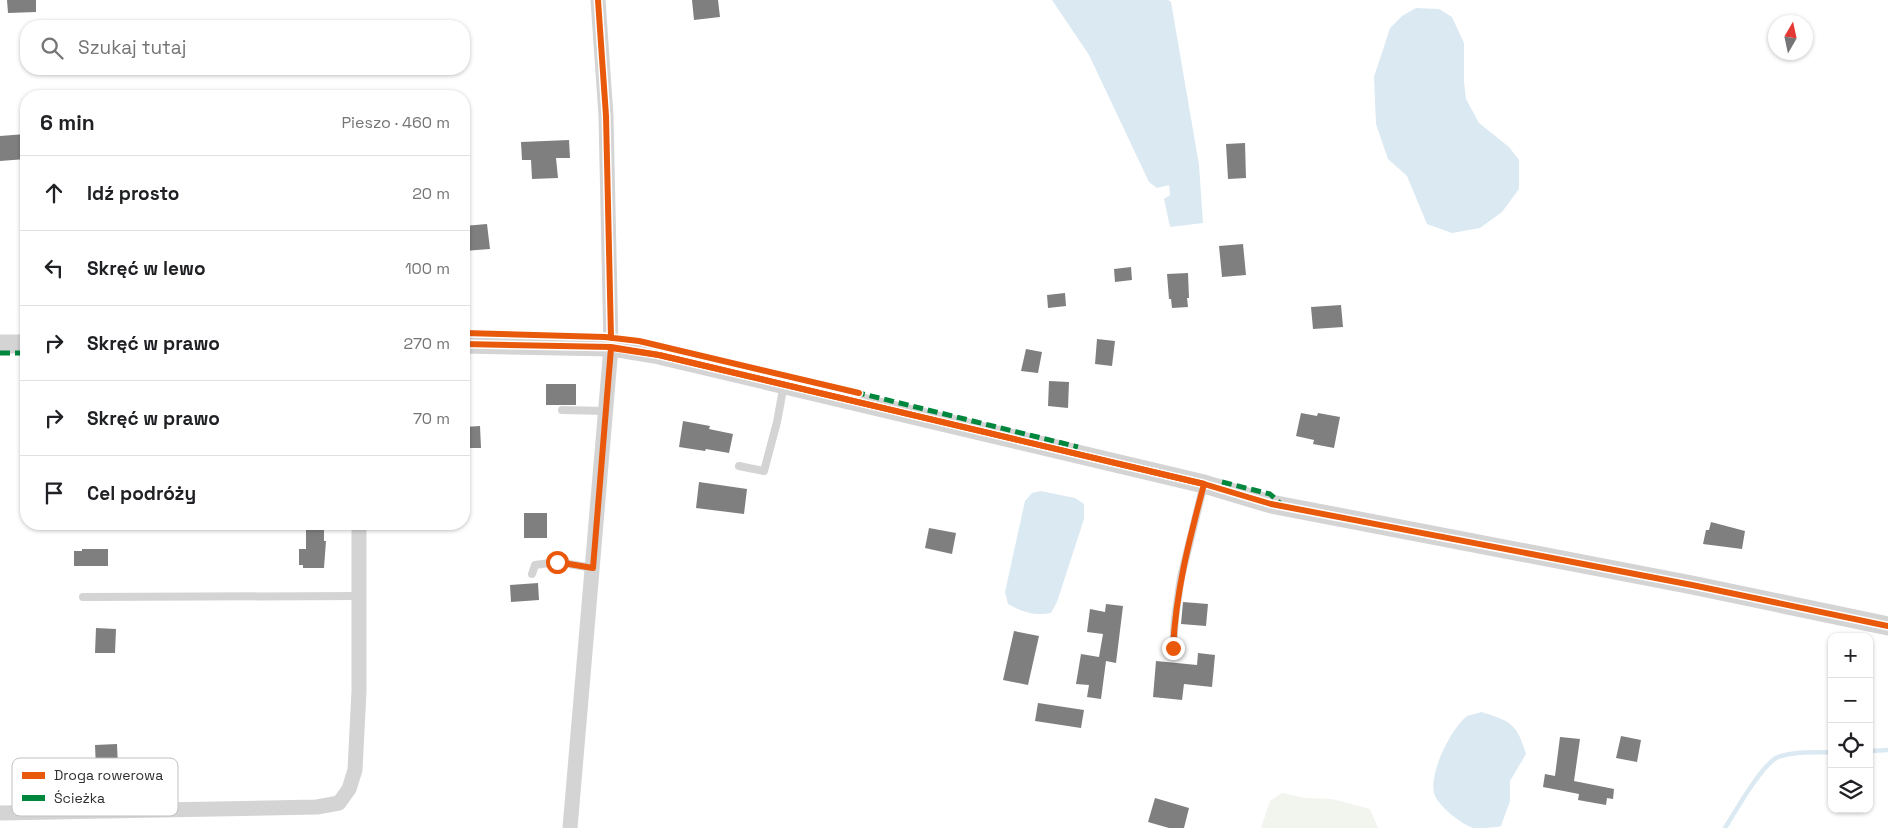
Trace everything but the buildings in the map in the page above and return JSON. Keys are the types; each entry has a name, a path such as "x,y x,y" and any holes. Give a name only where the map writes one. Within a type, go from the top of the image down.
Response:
{"street":[{"path":"570,828 611,348 606,116 598,0"},
{"path":"0,344 20,344"},
{"path":"470,344 611,348 659,355 1204,484 1271,504 1675,582 1888,626"},
{"path":"178,810 317,807 339,803 349,789 355,770 359,691 359,530"}],"lane":[{"path":"739,466 764,471 777,422 784,384"},
{"path":"562,410 606,411"},
{"path":"1173,648 1181,577 1204,484"},
{"path":"532,574 535,565 557,562 593,568"},
{"path":"84,596 359,596"}],"shaded area":[{"path":"1052,0 1168,0 1171,2 1199,165 1203,223 1170,227 1164,199 1170,195 1169,185 1157,188 1149,182 1089,55"},
{"path":"1416,8 1439,9 1452,17 1464,43 1466,99 1479,123 1509,147 1519,160 1519,189 1502,212 1480,228 1452,233 1427,224 1407,176 1388,159 1376,124 1374,77 1390,28 1402,16"},
{"path":"1041,491 1075,498 1084,504 1084,519 1057,602 1051,613 1034,614 1008,604 1005,592 1025,501 1032,493"},
{"path":"1481,712 1506,721 1511,725 1519,736 1526,754 1510,781 1510,801 1501,826 1491,828 1474,828 1451,814 1436,798 1433,784 1442,752 1454,731 1466,717"},
{"path":"1282,793 1305,798 1332,799 1370,809 1378,828 1261,828 1270,801"}],"waterway":[{"path":"1873,751 1888,750"},
{"path":"1725,828 1749,789 1772,761 1778,757 1791,754 1828,752"}],"marked path":[{"path":"0,353 20,353"},
{"path":"855,392 1078,447"},
{"path":"1222,482 1270,494 1281,504"}],"cycle path":[{"path":"598,0 606,116 611,338"},
{"path":"470,333 605,337 639,341 859,393"},
{"path":"470,344 611,347 659,355 1204,484 1271,504 1692,585 1888,626"}],"route":[{"path":"557,562 593,568 611,348 659,355 1204,484 1181,577 1173,648"}]}
